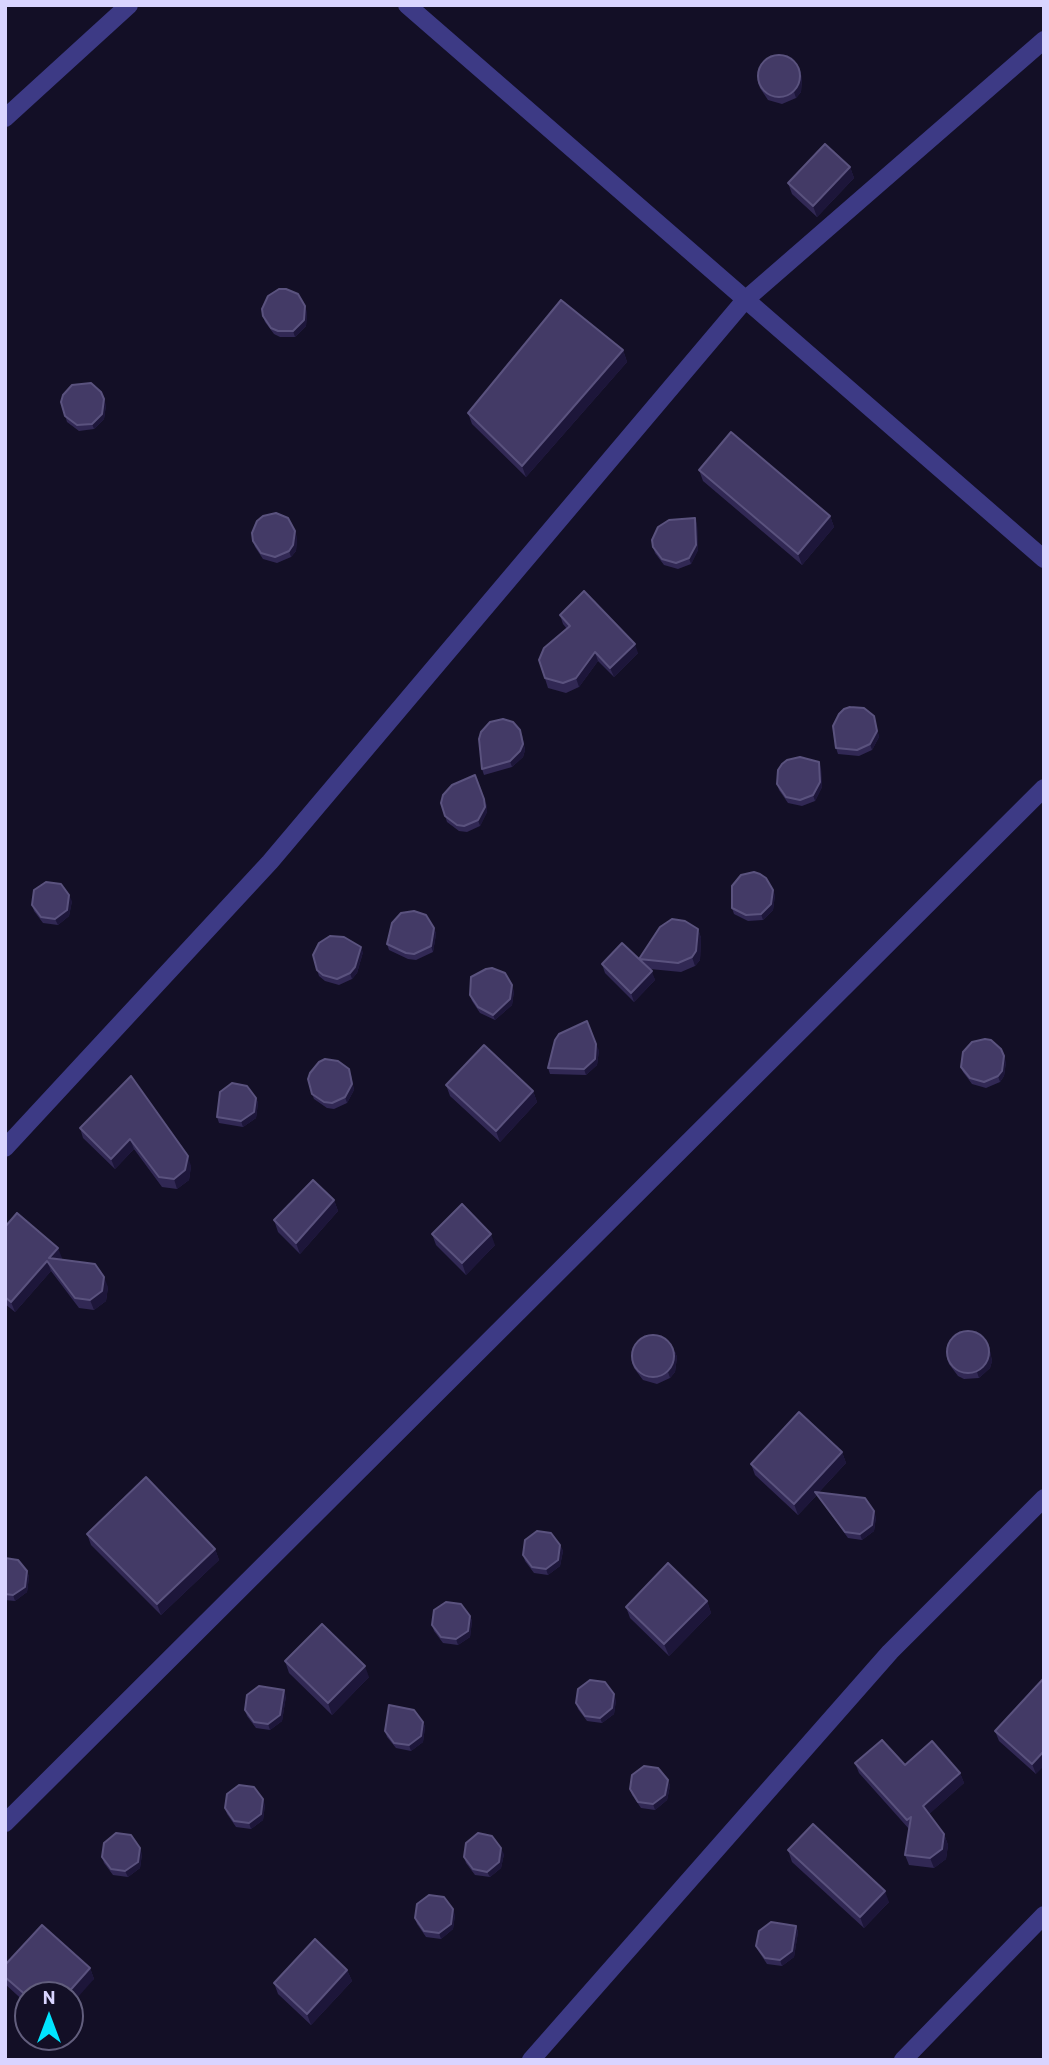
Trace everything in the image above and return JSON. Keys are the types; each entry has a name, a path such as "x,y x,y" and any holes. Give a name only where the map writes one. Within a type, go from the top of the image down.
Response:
{"street":[{"path":"5,118 129,5"},
{"path":"407,5 1044,559"},
{"path":"5,1148 270,862 745,300 1044,40"},
{"path":"5,1823 1044,788"},
{"path":"531,2060 890,1652 1044,1498"},
{"path":"903,2060 1044,1915"}],"building":[{"path":"779,55 794,61 800,76 794,91 779,97 764,91 758,76 764,61"},
{"path":"825,144 850,167 813,206 788,183"},
{"path":"279,289 298,294 305,306 304,320 293,331 271,328 263,316 262,309 268,296"},
{"path":"561,300 623,350 522,466 468,413"},
{"path":"91,383 104,399 102,414 92,424 77,425 65,416 61,402 63,395 72,385"},
{"path":"731,432 830,516 798,554 699,470"},
{"path":"276,513 288,518 295,531 293,545 289,551 275,557 261,553 253,541 252,533 257,521 263,516"},
{"path":"695,518 696,545 689,558 676,563 662,559 653,547 652,540 658,527 669,520"},
{"path":"584,591 635,644 610,668 595,652 576,678 563,683 545,678 539,660 544,648 570,626 560,615"},
{"path":"850,707 864,708 874,716 877,731 870,744 857,750 836,748 833,726 839,714"},
{"path":"503,719 513,722 520,730 523,744 510,761 482,769 479,739 481,732 490,722"},
{"path":"800,757 819,762 820,782 813,795 800,800 786,797 777,784 778,770 782,764"},
{"path":"475,775 485,807 478,820 464,826 457,825 445,816 441,803 443,795 452,785"},
{"path":"754,872 766,878 773,890 771,904 761,914 746,915 732,908 732,886 741,875"},
{"path":"46,882 61,884 69,895 67,910 55,919 41,917 32,905 34,890"},
{"path":"414,911 426,915 434,928 431,946 414,954 387,944 392,923 401,913"},
{"path":"672,919 685,921 698,929 696,951 692,957 678,963 639,959 660,927"},
{"path":"330,936 344,937 361,947 355,967 350,973 337,979 317,970 313,955 319,943"},
{"path":"622,943 652,971 631,993 602,964"},
{"path":"492,968 505,973 512,985 510,999 493,1015 478,1007 470,995 471,977"},
{"path":"587,1021 596,1044 595,1059 584,1069 548,1068 559,1034"},
{"path":"991,1040 1004,1056 1002,1071 998,1076 984,1082 970,1078 961,1067 963,1052 972,1042"},
{"path":"484,1045 533,1091 496,1131 446,1085"},
{"path":"325,1059 338,1061 349,1069 352,1084 345,1097 332,1103 324,1102 312,1094 308,1079 319,1062"},
{"path":"131,1076 188,1156 185,1170 174,1179 159,1177 130,1139 111,1159 80,1128"},
{"path":"232,1083 247,1086 256,1098 254,1112 241,1121 217,1117 220,1092"},
{"path":"313,1180 334,1200 296,1243 274,1220"},
{"path":"462,1204 491,1234 462,1263 432,1234"},
{"path":"17,1213 58,1248 49,1258 95,1264 104,1277 102,1291 90,1300 75,1298 47,1261 11,1302 5,1297 5,1227"},
{"path":"968,1331 983,1337 989,1352 983,1367 968,1373 953,1367 947,1352 953,1337"},
{"path":"653,1335 668,1341 674,1356 668,1371 653,1377 638,1371 632,1356 638,1341"},
{"path":"799,1412 842,1452 794,1504 751,1464"},
{"path":"146,1477 215,1549 157,1604 87,1534"},
{"path":"815,1492 865,1498 874,1511 872,1525 860,1534 845,1532"},
{"path":"537,1531 551,1533 560,1545 558,1560 546,1569 532,1567 523,1555 525,1540"},
{"path":"5,1558 18,1560 27,1571 25,1587 13,1595 5,1594"},
{"path":"668,1563 707,1601 664,1644 626,1607"},
{"path":"446,1602 461,1604 470,1616 468,1631 456,1639 441,1637 432,1625 434,1610"},
{"path":"322,1624 365,1666 328,1703 285,1661"},
{"path":"1044,1678 1044,1751 1032,1764 995,1731"},
{"path":"590,1680 605,1682 614,1694 612,1708 600,1718 585,1716 576,1703 578,1689"},
{"path":"259,1686 284,1690 280,1715 268,1724 254,1722 245,1710 247,1695"},
{"path":"389,1705 414,1710 423,1722 421,1736 409,1745 394,1743 385,1731"},
{"path":"882,1740 905,1765 932,1741 960,1773 923,1806 944,1834 942,1849 930,1858 905,1855 911,1817 907,1820 855,1763"},
{"path":"644,1766 658,1768 668,1780 665,1795 653,1804 638,1802 630,1789 632,1775"},
{"path":"239,1785 254,1787 263,1799 261,1814 249,1823 234,1821 225,1808 227,1794"},
{"path":"813,1824 885,1891 860,1917 788,1850"},
{"path":"116,1833 131,1835 140,1848 138,1862 125,1871 111,1869 102,1857 104,1843"},
{"path":"478,1833 492,1836 501,1848 499,1862 487,1872 473,1869 464,1857 466,1843"},
{"path":"429,1895 444,1897 453,1909 451,1924 439,1933 424,1931 415,1918 417,1904"},
{"path":"771,1922 796,1926 792,1951 780,1960 765,1958 756,1946 759,1931"},
{"path":"42,1925 90,1968 78,1981 14,1981 14,1985 5,1977 5,1965"},
{"path":"315,1939 347,1970 307,2014 274,1983"}]}
